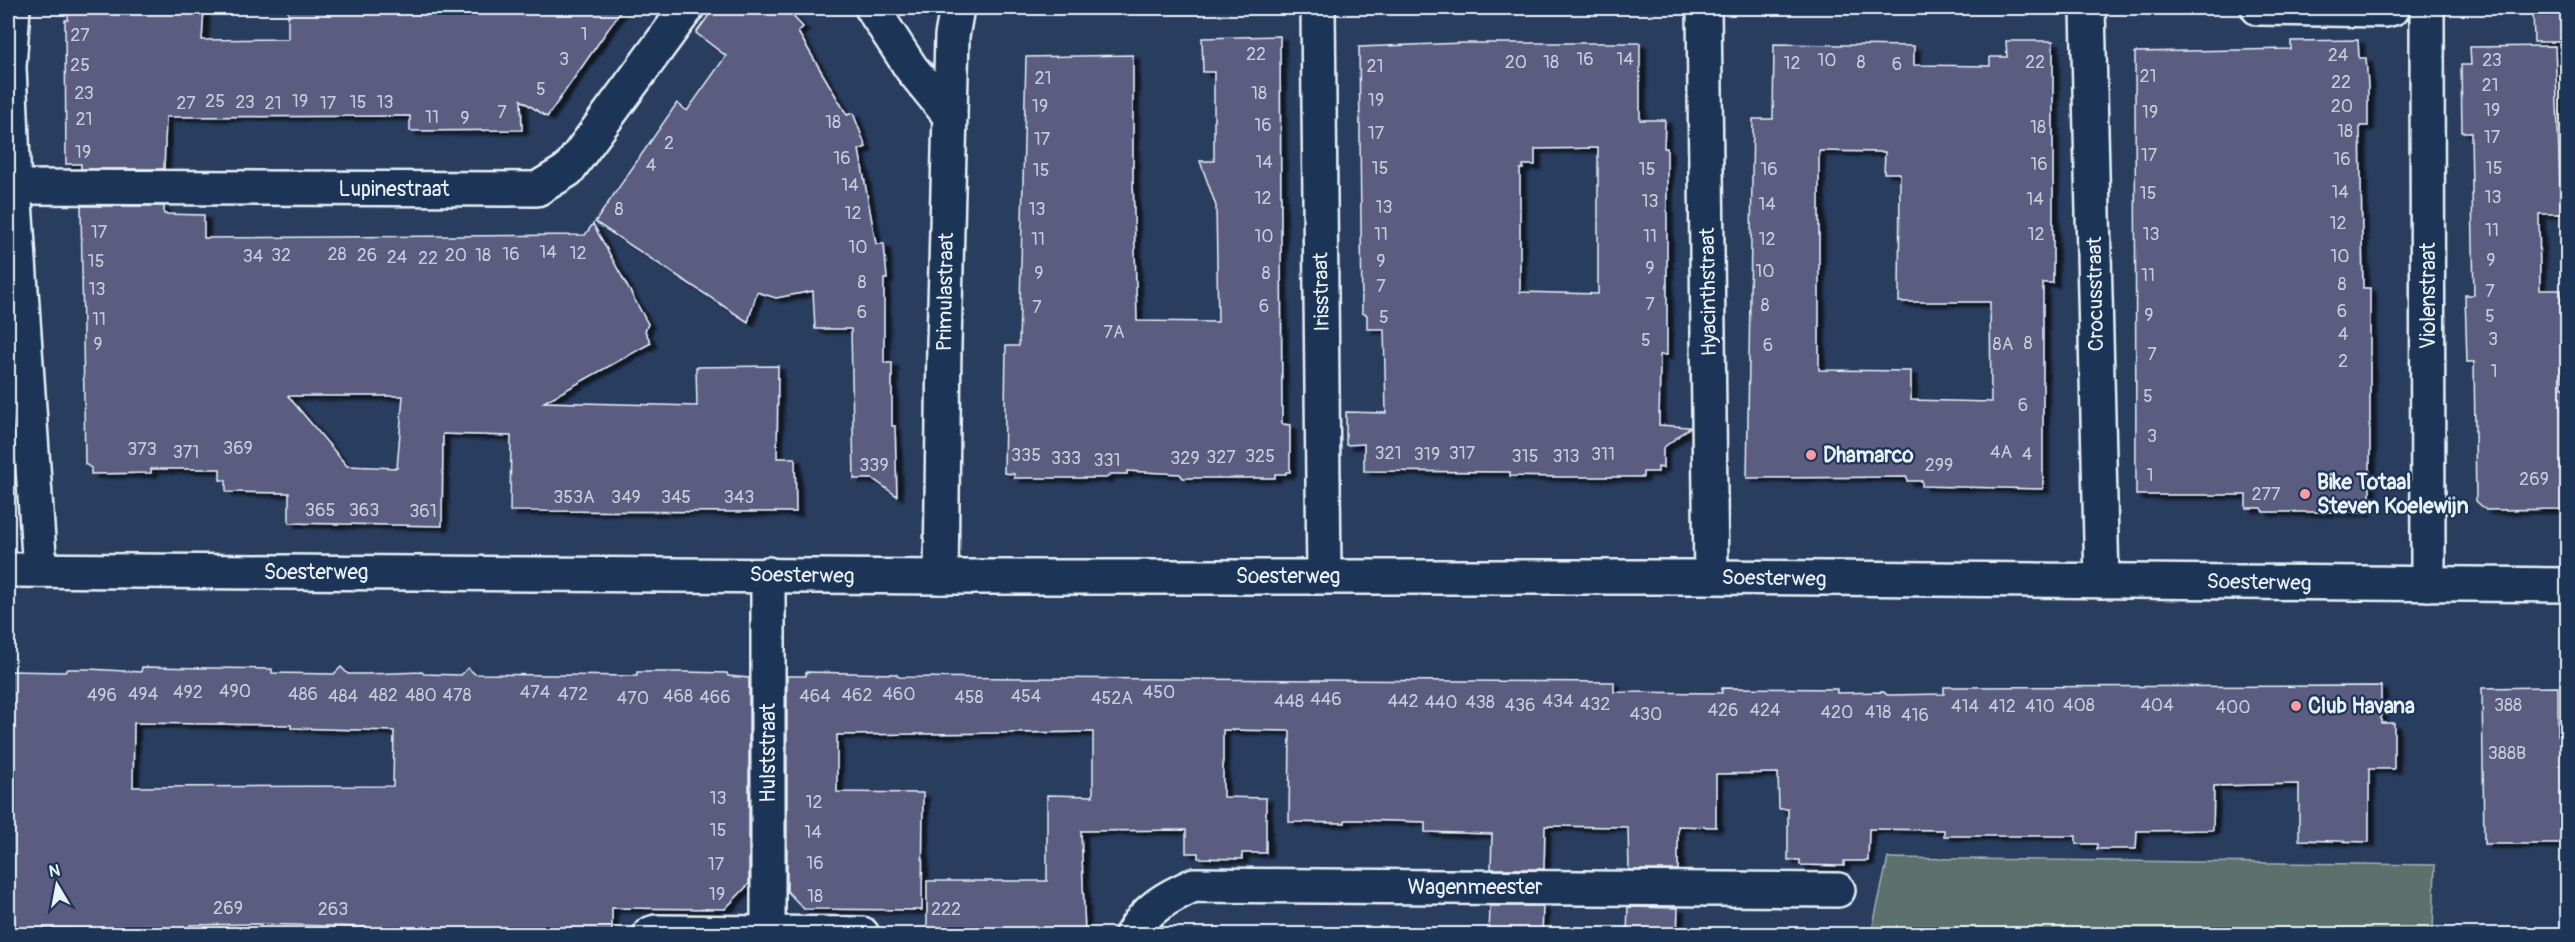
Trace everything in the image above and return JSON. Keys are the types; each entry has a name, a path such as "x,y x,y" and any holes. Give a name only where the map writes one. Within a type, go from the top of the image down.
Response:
{"street":[{"path":"13,8 8,67 40,570"},
{"name":"Lupinestraat","path":"14,187 537,189 568,170 687,8"},
{"path":"872,8 911,68 950,116"},
{"name":"Primulastraat","path":"941,577 952,36 957,8"},
{"name":"Irisstraat","path":"1318,8 1324,576"},
{"name":"Hyacinthstraat","path":"1704,8 1711,577"},
{"name":"Crocusstraat","path":"2088,8 2102,581"},
{"path":"2258,8 2385,10 2393,8"},
{"name":"Violenstraat","path":"2427,8 2428,584"},
{"name":"Soesterweg","path":"8,570 941,577 1711,577 2568,585"},
{"name":"Hulststraat","path":"768,574 768,932"},
{"name":"Wagenmeester","path":"1132,934 1147,912 1167,897 1194,885 1838,890"},
{"path":"650,934 656,932 862,934"}],"green space":[{"path":"1888,858 2435,865 2433,934 1871,934"}],"building":[{"path":"68,8 204,8 202,40 288,39 288,8 623,8 547,117 521,100 522,130 410,131 410,116 166,117 164,169 81,169 81,164 66,164 65,20 68,20"},
{"path":"714,8 785,8 803,27 798,32 847,115 853,113 866,147 859,150 876,244 884,244 887,279 884,279 884,363 892,363 892,426 895,426 897,496 873,479 854,479 851,329 815,329 813,291 776,298 757,292 748,322 595,222 677,103 687,111 726,56 696,33"},
{"path":"2533,8 2568,8 2568,42 2534,42"},
{"path":"1280,36 1282,424 1290,425 1290,472 1275,474 1275,478 1183,478 1180,474 1127,471 1127,474 1111,474 1106,478 1014,478 1014,474 1004,473 1006,346 1019,346 1026,57 1133,55 1133,180 1137,321 1218,322 1216,206 1200,161 1214,161 1214,72 1203,72 1202,38"},
{"path":"2358,40 2359,58 2366,58 2368,86 2368,126 2360,126 2363,288 2370,288 2370,504 2364,505 2364,512 2263,512 2262,508 2246,508 2246,495 2136,495 2135,52 2291,49 2291,41"},
{"path":"2006,41 2053,41 2053,283 2043,283 2043,489 1922,486 1922,481 1907,481 1907,477 1747,478 1753,119 1773,119 1774,44 1914,46 1914,65 1990,66 1990,57 2007,57","holes":["1819,151 1885,152 1884,173 1900,173 1899,302 1990,302 1991,402 1911,400 1911,371 1819,370"]},
{"path":"1463,43 1640,43 1640,120 1665,120 1664,148 1667,148 1667,355 1660,355 1659,425 1690,427 1663,448 1663,468 1658,467 1658,472 1643,472 1643,477 1561,477 1510,476 1510,472 1364,471 1364,444 1346,445 1346,412 1386,413 1384,329 1367,329 1367,315 1362,313 1359,47","holes":["1598,148 1598,294 1520,292 1520,169 1523,169 1523,165 1535,165 1535,149"]},
{"path":"2555,46 2561,214 2539,214 2540,290 2561,290 2562,388 2568,388 2568,509 2486,510 2476,501 2474,362 2467,362 2465,295 2474,295 2471,132 2462,132 2461,65 2471,65 2470,47"},
{"path":"81,206 164,206 164,214 204,215 204,238 585,235 593,224 648,324 645,331 651,343 544,402 697,406 696,367 778,366 777,458 795,458 796,512 510,511 511,436 443,434 442,526 289,523 289,493 226,492 226,480 220,480 220,469 151,469 151,473 91,474 91,468 85,464","holes":["288,396 403,396 397,468 347,466"]},
{"path":"142,667 272,669 272,673 334,674 341,667 348,674 422,672 424,674 461,675 468,668 475,674 637,676 637,672 685,672 727,673 728,676 749,678 749,884 725,909 612,908 612,931 366,930 366,927 256,924 190,925 190,929 8,928 13,805 8,805 8,671 65,672 68,669 89,669 141,672","holes":["134,723 291,725 291,728 394,731 393,786 133,787"]},
{"path":"806,672 896,674 899,677 1614,682 1614,692 1722,693 1722,688 1837,689 1837,693 1884,692 1887,695 1944,694 1944,687 2381,686 2381,723 2394,723 2394,769 2369,769 2369,842 2299,840 2299,784 2214,786 2213,830 2137,831 2136,849 2097,849 2097,844 2076,844 2076,836 1944,836 1944,830 1869,829 1868,861 1844,861 1844,866 1800,865 1800,860 1788,860 1788,809 1779,809 1778,773 1716,774 1716,827 1678,826 1678,870 1629,870 1628,827 1545,826 1544,869 1491,869 1492,834 1425,832 1425,822 1345,820 1345,823 1289,822 1290,731 1223,730 1223,797 1266,798 1266,853 1242,853 1242,859 1198,858 1198,853 1186,853 1186,830 1081,831 1085,934 967,934 927,931 927,881 1047,881 1047,795 1093,796 1093,732 837,735 837,792 923,793 922,910 804,909 787,891 787,676 806,676"},
{"path":"2558,687 2558,735 2568,735 2568,844 2484,844 2482,688"},
{"path":"1490,906 1543,906 1542,934 1489,934"},
{"path":"1628,907 1678,908 1677,934 1627,934"}],"place":[{"name":"Dhamarco","path":"1811,455"},
{"name":"Bike Totaal Steven Koelewijn","path":"2305,494"},
{"name":"Club Havana","path":"2296,706"}]}
